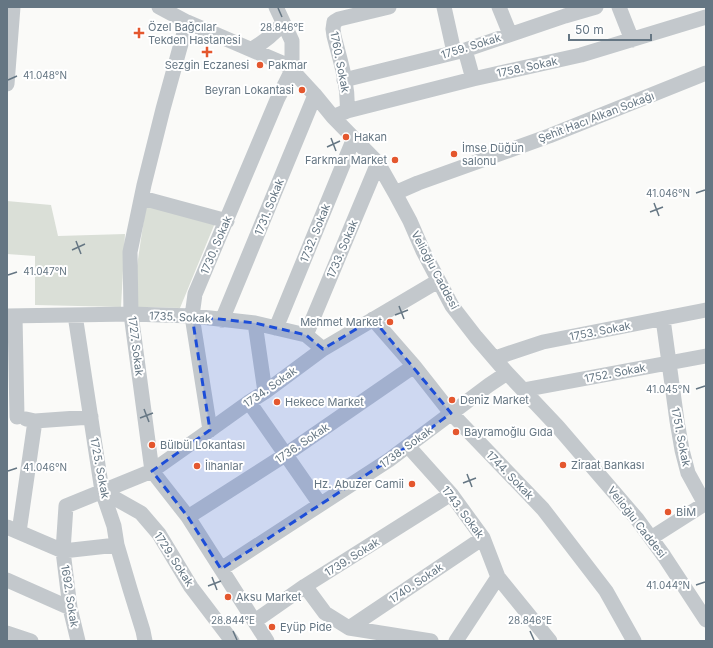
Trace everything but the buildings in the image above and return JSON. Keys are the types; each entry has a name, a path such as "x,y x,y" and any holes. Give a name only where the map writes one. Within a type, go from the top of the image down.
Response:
{"street":[{"path":"7,84 13,7"},
{"name":"Velioğlu Caddesi","path":"159,7 187,22 289,66 333,117 378,163 410,221 423,251 452,306 507,373 568,439 637,519 701,601 706,620"},
{"path":"276,7 292,41 292,70"},
{"name":"1760. Sokak","path":"347,111 348,100 334,36 334,22 339,19 389,7"},
{"path":"444,7 460,51 473,79"},
{"path":"499,7 510,34"},
{"name":"1759. Sokak","path":"344,80 460,51 510,34 564,11 596,7"},
{"path":"619,7 632,40"},
{"name":"1758. Sokak","path":"333,117 347,111 473,79 581,55 706,17"},
{"name":"1727. Sokak","path":"152,471 131,314 130,252 163,109 187,22"},
{"path":"252,49 265,41 283,23"},
{"name":"1730. Sokak","path":"210,430 192,316 195,294 277,100 292,70"},
{"name":"Şehit Hacı Alkan Sokağı","path":"395,193 418,183 549,136 706,73"},
{"name":"1731. Sokak","path":"222,320 315,95"},
{"name":"1732. Sokak","path":"276,328 354,138"},
{"name":"1733. Sokak","path":"306,335 378,163"},
{"path":"142,198 227,221"},
{"name":"1734. Sokak","path":"102,491 152,471 265,392 323,349 438,281"},
{"name":"1753. Sokak","path":"495,358 543,342 706,310"},
{"name":"1735. Sokak","path":"11,316 131,314 192,316 256,323 306,335 323,349"},
{"name":"1725. Sokak","path":"75,315 102,491 114,526 117,545 145,641"},
{"path":"11,316 12,417 35,420 91,417"},
{"name":"1744. Sokak","path":"373,319 414,366 451,413 543,509 606,591 634,641"},
{"name":"1751. Sokak","path":"663,319 682,450 688,473 705,504"},
{"path":"256,323 265,392"},
{"name":"1752. Sokak","path":"523,390 706,356"},
{"name":"1736. Sokak","path":"188,517 286,455 414,366"},
{"name":"1738. Sokak","path":"221,569 389,460 507,373"},
{"path":"249,402 320,504"},
{"path":"35,420 13,529 63,550 117,545"},
{"name":"1743. Sokak","path":"408,446 451,494 483,538 498,577 550,641"},
{"path":"152,471 188,517 267,641"},
{"name":"1692. Sokak","path":"78,641 70,608 63,550 66,506 102,491"},
{"name":"1729. Sokak","path":"102,491 141,513 159,534 191,587 227,640"},
{"name":"1739. Sokak","path":"254,621 305,586 451,494"},
{"path":"651,538 705,504"},
{"name":"1740. Sokak","path":"349,628 483,538"},
{"path":"456,641 498,577"},
{"path":"7,580 70,608"},
{"path":"305,586 325,613 349,628 431,641"},
{"path":"7,633 31,641"}],"highlighted area":[{"path":"192,316 255,323 306,335 323,349 373,319 451,413 389,460 221,569 188,517 152,471 210,430"}],"shaded area":[{"path":"7,201 51,205 58,236 125,234 121,307 35,305 35,256 7,254"},
{"path":"146,205 215,223 180,308 138,307 137,266"}],"place":[{"name":"Özel Bağcılar Tekden Hastanesi","path":"139,33"},
{"name":"Sezgin Eczanesi","path":"207,52"},
{"name":"Pakmar","path":"260,65"},
{"name":"Beyran Lokantasi","path":"302,90"},
{"name":"Hakan","path":"346,137"},
{"name":"İmse Düğün salonu","path":"454,154"},
{"name":"Farkmar Market","path":"395,160"},
{"name":"Mehmet Market","path":"390,322"},
{"name":"Deniz Market","path":"452,400"},
{"name":"Hekece Market","path":"277,402"},
{"name":"Bayramoğlu Gıda","path":"456,432"},
{"name":"Bülbül Lokantası","path":"152,445"},
{"name":"Ziraat Bankası","path":"563,465"},
{"name":"İlhanlar","path":"197,466"},
{"name":"Hz. Abuzer Camii","path":"412,484"},
{"name":"BİM","path":"668,512"},
{"name":"Aksu Market","path":"228,597"},
{"name":"Eyüp Pide","path":"272,627"}]}
